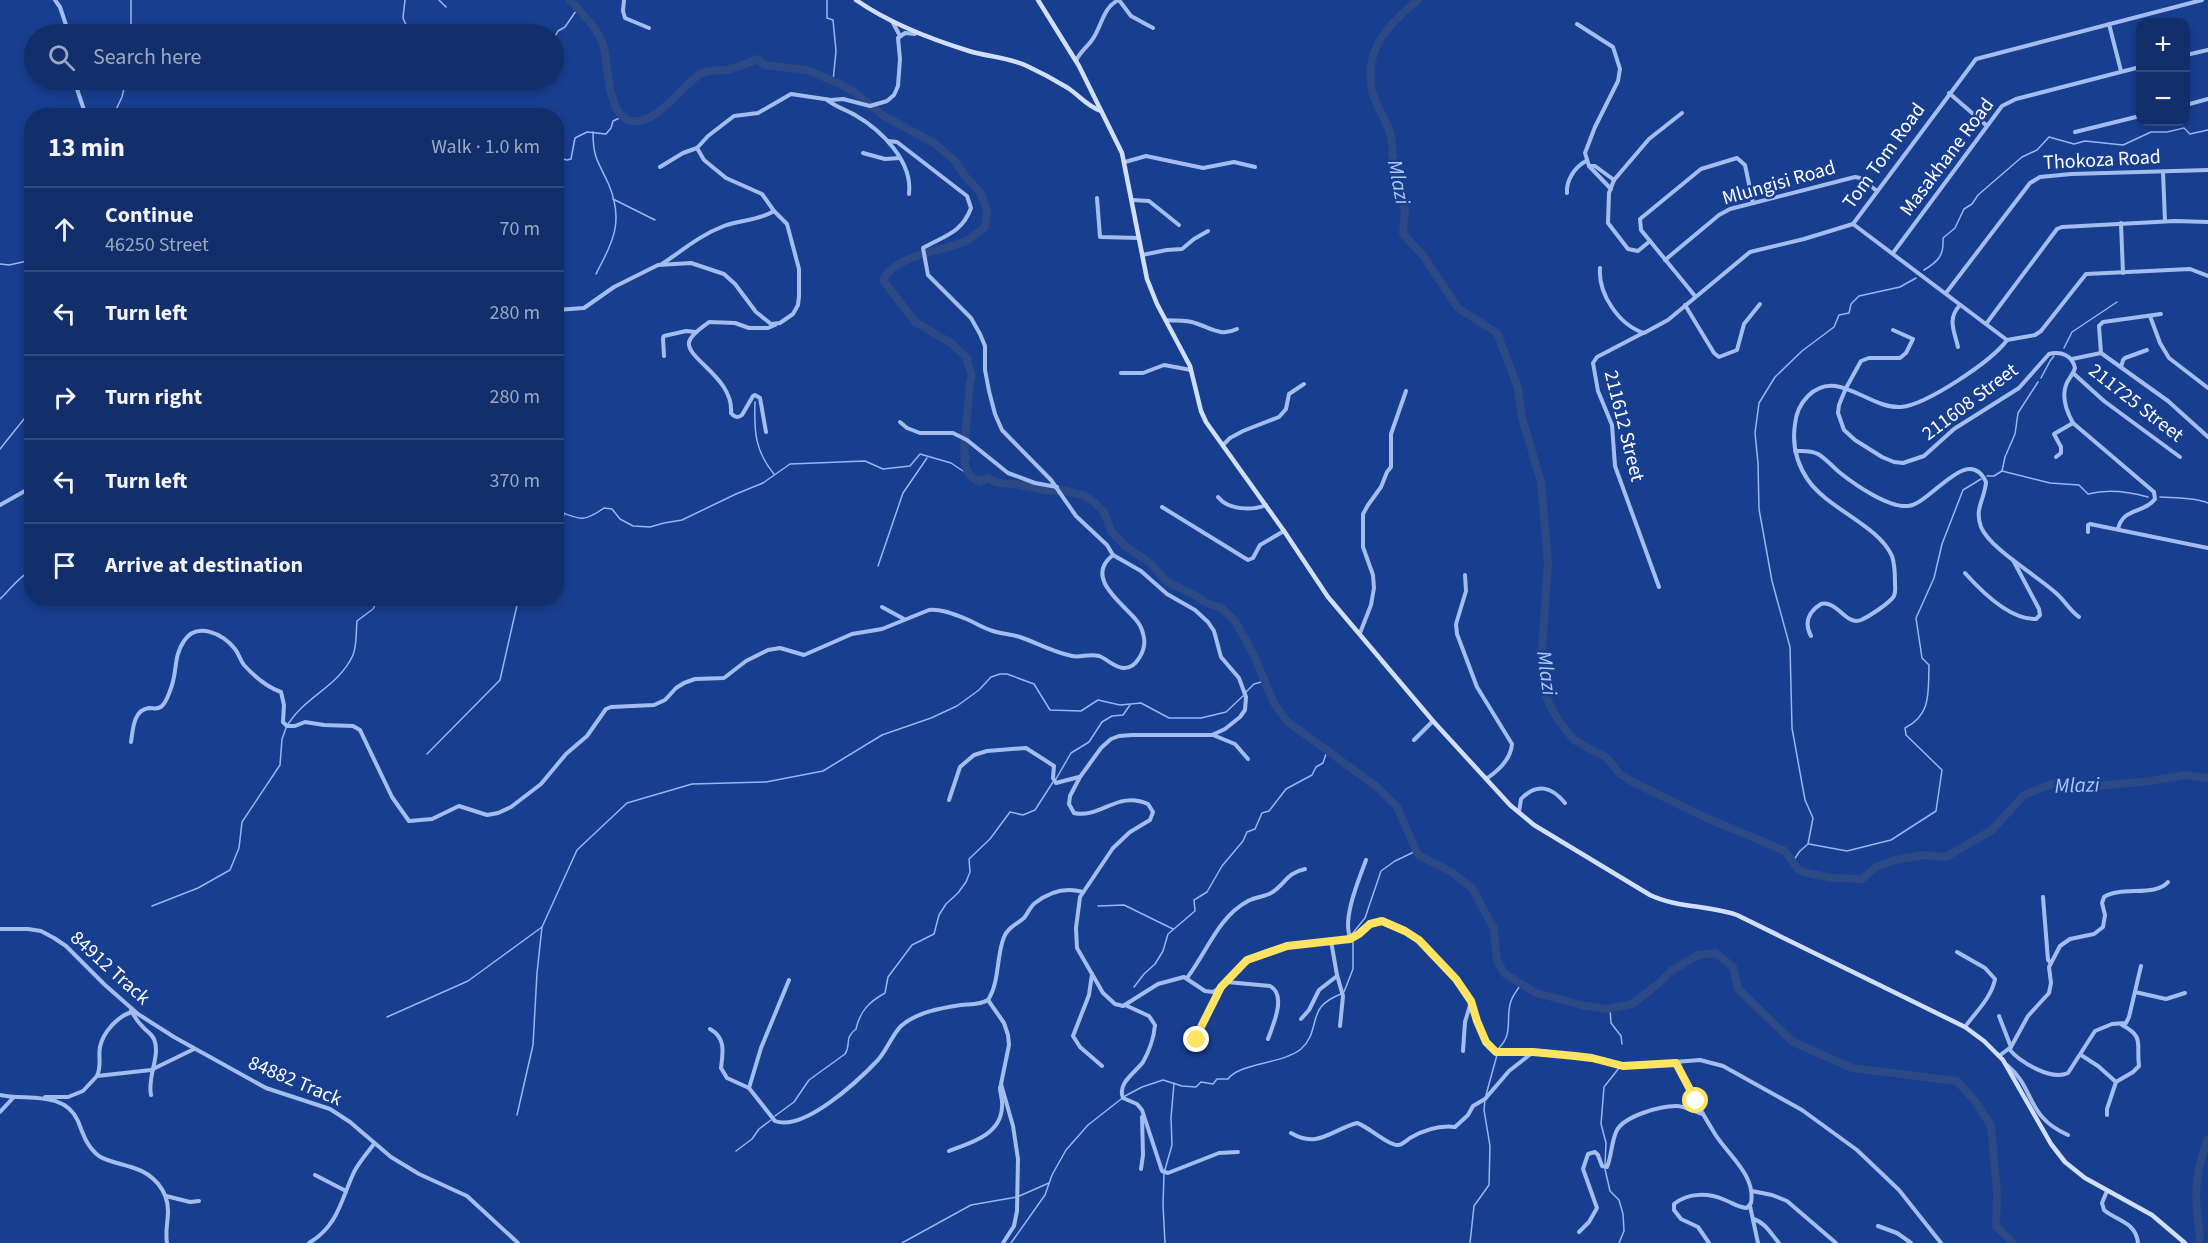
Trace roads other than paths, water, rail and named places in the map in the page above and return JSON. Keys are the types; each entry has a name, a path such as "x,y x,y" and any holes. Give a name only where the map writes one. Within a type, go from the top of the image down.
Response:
{"street":[{"path":"56,0 66,24"},
{"path":"624,0 625,18 649,28"},
{"path":"856,0 868,9 939,42"},
{"path":"1038,0 1076,61 1125,162 1151,291 1184,352 1206,422 1266,505 1323,591 1433,721 1518,813 1650,896 1665,901 1721,909 1737,915 1965,1027 1984,1041 2017,1075 2041,1117 2053,1129 2068,1135"},
{"path":"1076,61 1080,52 1094,37 1110,7 1119,0 1131,15 1153,28"},
{"name":"Tom Tom Road","path":"2007,340 1853,224 1972,61 2200,0"},
{"path":"892,21 900,36"},
{"path":"1577,24 1613,47 1620,69 1618,81 1585,153 1589,166 1611,189"},
{"path":"2109,24 2121,71"},
{"path":"660,167 683,153 697,148 708,136 738,114 758,113 791,94 852,100 871,106 890,99 898,86 900,59 897,41 900,36 911,32 984,55 1010,59 1067,87 1092,108 1101,111"},
{"path":"2190,54 2208,50"},
{"name":"Masakhane Road","path":"1893,254 2002,106 2010,101 2136,68"},
{"path":"77,90 83,108"},
{"path":"1949,93 1986,125"},
{"path":"825,99 863,120 888,141 907,172 909,194"},
{"path":"2190,104 2208,99"},
{"path":"1650,241 1638,251 1632,251 1612,230 1608,223 1611,189 1614,180 1649,139 1682,113"},
{"path":"2075,132 2136,117"},
{"path":"888,141 897,142 967,196 971,208 959,229 923,248 928,275 971,318 980,334 985,346 989,391 1002,430 1058,487 1076,516 1107,545 1113,555 1141,571 1167,594 1195,610 1212,627 1221,657 1239,678 1246,702 1240,717 1225,729 1212,735"},
{"path":"697,148 704,160 726,178 762,194 774,211 785,221 799,263 798,305 786,321 768,328 749,328 735,323 709,322 691,338 689,346 699,360 724,385 731,400 731,413 737,417 742,415 751,398 758,396 766,432"},
{"path":"863,153 885,159 900,158"},
{"path":"1125,162 1146,156 1203,168 1234,162 1255,168"},
{"path":"1695,296 1641,230 1640,219 1701,169 1737,158 1743,162 1753,203"},
{"path":"1567,193 1569,180 1580,165 1586,161"},
{"path":"1589,166 1595,166 1614,180"},
{"name":"Thokoza Road","path":"1946,293 2033,180 2040,177 2071,174 2208,171"},
{"path":"2163,172 2165,221"},
{"name":"Mlungisi Road","path":"1665,260 1724,212 1855,177 1860,178 1877,191"},
{"path":"1097,198 1100,237 1139,238"},
{"path":"1132,200 1149,201 1179,225"},
{"path":"564,309 584,308 614,287 661,265 694,240 710,232 726,225 762,218 774,211"},
{"path":"1986,324 2059,228 2068,225 2165,221 2208,222"},
{"path":"2121,223 2123,273"},
{"path":"1600,268 1602,286 1617,314 1628,326 1644,333 1668,320 1750,252 1853,224"},
{"path":"1142,255 1167,249 1182,249 1194,238 1208,231"},
{"path":"661,265 691,263 724,274 735,284 759,315 768,323 776,325"},
{"path":"1811,636 1806,624 1808,617 1821,604 1831,604 1856,621 1871,614 1895,595 1895,566 1888,549 1876,537 1808,480 1795,450 1795,423 1806,398 1829,385 1846,388 1872,401 1891,406 1899,407 1917,403 1982,365 2007,340 2035,335 2042,331 2086,274 2190,269 2208,276"},
{"path":"1685,305 1714,353 1719,357 1737,350 1744,324 1760,304"},
{"path":"1958,347 1952,317 1960,305"},
{"path":"2101,353 2099,326 2103,322 2161,314"},
{"path":"2150,316 2164,352 2208,388"},
{"path":"1166,321 1194,322 1224,333 1237,329"},
{"path":"1846,388 1862,361 1869,358 1900,358 1906,353 1913,339 1893,330"},
{"path":"664,356 664,336 686,331 697,332"},
{"name":"211612 Street","path":"1644,333 1598,357 1593,363 1598,391 1612,425 1615,466 1659,587"},
{"path":"2121,367 2125,358 2147,350"},
{"name":"211608 Street","path":"1846,388 1839,405 1844,430 1882,457 1903,463 1924,456 1953,429 2014,392 2025,383 2049,354 2060,353 2072,359"},
{"path":"2118,529 2126,514 2147,506 2153,501 2154,492 2073,423 2067,411 2064,395 2064,388 2075,368 2072,359 2101,353 2168,402 2208,437"},
{"path":"1121,373 1143,373 1164,365 1191,370"},
{"name":"211725 Street","path":"2073,373 2104,401 2180,457"},
{"path":"1223,445 1243,431 1279,417 1286,409 1289,394 1304,384"},
{"path":"1360,633 1371,605 1374,588 1371,570 1362,547 1363,514 1392,467 1391,434 1406,391"},
{"path":"900,422 907,428 920,433 952,433 1008,472 1035,483 1058,487"},
{"path":"2056,457 2062,451 2055,434 2073,423"},
{"path":"1795,450 1816,453 1855,484 1886,501 1906,507 1920,502 1940,484 1960,472 1970,468 1974,469 1986,482 1979,503 1981,527 1987,536 2056,593 2079,617"},
{"path":"0,505 24,492"},
{"path":"1218,497 1225,504 1234,506 1261,507 1266,505"},
{"path":"1162,507 1248,560 1263,542 1284,531"},
{"path":"2088,532 2089,524 2208,548"},
{"path":"131,742 134,720 138,714 146,709 159,708 164,704 174,681 175,664 182,643 192,633 205,630 228,642 237,651 243,665 270,688 281,692 284,722 287,726 305,722 353,726 360,730 392,797 409,821 432,819 459,806 487,815 506,809 535,788 566,754 587,736 606,709 654,705 665,700 684,682 724,678 746,661 768,650 780,648 804,655 852,634 877,631 919,613 938,609 992,631 1018,636 1052,650 1072,656 1089,654 1098,656 1122,668 1128,667 1135,663 1145,648 1144,639 1139,624 1114,598 1104,580 1104,567 1113,555"},
{"path":"1965,573 1992,600 2024,618 2036,619 2040,615 2039,609 2013,559"},
{"path":"1465,575 1466,591 1456,624 1456,634 1477,687 1512,744 1508,757 1486,779"},
{"path":"882,608 905,620"},
{"path":"1414,740 1433,721"},
{"path":"1248,759 1235,744 1212,735 1132,735 1115,737 1103,746 1080,777 1069,801 1074,813 1087,813 1118,801 1134,800 1148,804 1153,812 1150,820 1130,832 1113,848 1080,897 1076,944 1102,993 1110,1001 1120,1006 1125,1005 1158,984 1181,977 1187,978 1209,993 1221,987 1247,960 1257,955 1287,946 1351,939 1370,924 1378,921 1405,931 1427,947 1456,979 1471,1001 1486,1042 1496,1052 1533,1052 1592,1058 1623,1066 1700,1060 1723,1066 1802,1110 1857,1150 1912,1206 1941,1243"},
{"path":"949,800 960,766 974,755 987,751 1026,748 1054,766 1053,778 1056,783 1080,777"},
{"path":"1518,813 1521,809 1521,799 1536,788 1543,787 1552,790 1565,803"},
{"path":"1351,939 1347,927 1351,912 1349,904 1366,860"},
{"path":"1187,978 1202,957 1211,938 1238,909 1248,901 1269,894 1290,875 1305,869"},
{"path":"2001,1058 2028,1016 2049,993 2051,989 2049,975 2056,951 2066,941 2085,937 2100,930 2105,915 2102,901 2107,895 2125,890 2149,890 2164,886 2168,882"},
{"path":"710,1029 722,1040 721,1068 724,1075 749,1088 775,1121 784,1123 797,1120 829,1104 852,1086 879,1058 904,1024 922,1014 988,1000 994,986 1004,938 1010,928 1025,917 1033,904 1053,893 1069,889 1083,892"},
{"path":"2043,897 2048,960 2051,963"},
{"name":"84912 Track","path":"0,929 28,928 41,931 54,938 66,946 129,1007 195,1048"},
{"path":"1332,941 1336,975 1343,996 1340,1026"},
{"path":"1957,952 1985,968 1995,979 1986,999 1965,1027"},
{"path":"2122,1025 2129,1017 2140,966"},
{"path":"1092,974 1089,995 1073,1036 1080,1047 1102,1066"},
{"path":"1301,1019 1309,1011 1319,990 1329,984 1336,975"},
{"path":"749,1088 761,1048 789,980"},
{"path":"1226,982 1270,986 1276,990 1280,999 1268,1039"},
{"path":"1201,1048 1197,1040 1199,1031 1221,987"},
{"path":"2135,992 2166,999 2185,993"},
{"path":"949,1151 983,1138 1000,1117 1002,1110 1001,1084 1009,1045 1008,1035 1004,1023 988,1000"},
{"path":"1463,1051 1471,1001"},
{"path":"1125,1005 1149,1016 1155,1025 1146,1056 1121,1090 1123,1098 1137,1104 1142,1110 1156,1157 1164,1173 1219,1153 1238,1152"},
{"path":"129,1007 154,1039 156,1052 151,1070 151,1095"},
{"path":"0,1095 13,1098 68,1097 88,1088 97,1076 100,1066 100,1048 103,1038 115,1022 132,1012"},
{"path":"1999,1016 2008,1049 2026,1064 2057,1075 2068,1073 2095,1031 2117,1023 2138,1036 2139,1066 2116,1082 2107,1115"},
{"path":"97,1076 151,1070 195,1048"},
{"name":"84882 Track","path":"195,1048 266,1088 330,1109 405,1166 467,1196 518,1243"},
{"path":"1291,1133 1305,1140 1316,1140 1357,1123 1376,1132 1389,1143 1399,1145 1431,1129 1440,1126 1455,1126 1468,1115 1473,1106 1485,1099 1509,1071 1533,1052"},
{"path":"2081,1055 2116,1082"},
{"path":"2001,1058 2057,1154 2078,1174 2163,1223 2185,1243"},
{"path":"1676,1063 1715,1133 1738,1163 1752,1191 1750,1206 1758,1243"},
{"path":"1001,1084 1013,1126 1018,1159 1017,1211 1014,1226 1003,1243"},
{"path":"40,1097 63,1105 70,1110 77,1119 82,1135 95,1152 103,1158 147,1173 154,1178 165,1196 168,1210 165,1228 167,1243"},
{"path":"68,1097 70,1110"},
{"path":"0,1112 13,1098"},
{"path":"1579,1232 1589,1222 1597,1208 1582,1168 1588,1154 1595,1152 1602,1166 1607,1167 1612,1142 1617,1131 1626,1120 1636,1115 1678,1106 1704,1114"},
{"path":"1141,1169 1142,1110"},
{"path":"309,1243 321,1236 330,1226 355,1169 374,1144"},
{"path":"315,1175 346,1191"},
{"path":"1752,1191 1787,1201 1836,1243"},
{"path":"2107,1191 2102,1203 2104,1209 2129,1225 2136,1234 2138,1243"},
{"path":"1709,1243 1698,1227 1677,1215 1674,1204 1689,1197 1703,1195 1722,1199 1740,1207 1750,1206"},
{"path":"165,1196 190,1202 199,1201"},
{"path":"1753,1219 1767,1228 1779,1243"},
{"path":"1878,1226 1897,1233 1911,1243"}],"waterway":[{"path":"131,0 131,24"},
{"path":"405,0 403,18 406,24"},
{"path":"439,0 446,7"},
{"path":"570,0 588,20 603,44 612,98 618,111 626,119 637,121 652,116 700,74 730,69 757,59 765,65 807,70 840,84 853,91 884,116 934,143 955,161 980,192 987,210 985,227 957,245 908,259 889,272 883,280 915,322 951,343 968,359 972,376 964,459 971,476 976,480 979,479 980,482 988,478 1000,483 1059,491"},
{"path":"827,0 827,18 833,20 836,51 833,81"},
{"name":"Mlazi","path":"1418,0 1388,28 1375,50 1370,75 1372,90 1391,137 1395,184 1405,209 1403,234 1422,254 1458,308 1497,333 1518,388 1522,418 1541,482 1548,563 1542,650 1545,691 1549,704 1559,721 1574,740 1607,758 1620,774 1631,781 1700,815 1785,851 1798,869 1806,873 1833,878 1862,879 1876,867 1895,860 1924,855 1946,857 1992,830 2024,795 2052,784 2068,784 2078,788 2185,775 2208,778"},
{"path":"564,28 578,8"},
{"path":"117,108 124,90"},
{"path":"564,159 571,159 575,138 587,132 606,134 613,121 624,116"},
{"path":"1924,270 1940,257 1943,238 1955,228 1964,209 2022,157 2037,150 2049,137 2074,144 2085,141 2123,145 2151,132 2167,132 2184,128 2190,134 2208,130"},
{"path":"593,132 595,155 609,185 616,210 612,241 596,274"},
{"path":"613,199 655,220"},
{"path":"0,264 9,265 24,262"},
{"path":"1793,861 1808,844 1813,818 1805,800 1792,728 1790,647 1772,581 1759,509 1755,433 1759,403 1775,377 1802,351 1834,327 1839,315 1849,313 1851,304 1859,296 1900,287 1916,278"},
{"path":"2064,348 2072,332 2117,302"},
{"path":"2041,378 2054,356"},
{"path":"2002,471 2005,457 2015,434 2018,413 2038,382"},
{"path":"755,402 759,449 774,474"},
{"path":"0,449 24,419"},
{"path":"564,513 586,518 604,508 612,509 620,519 633,526 650,527 682,520 763,483 790,464 865,461 883,469 910,466 920,454 951,463 969,475"},
{"path":"878,566 903,493 927,458"},
{"path":"1987,476 1994,476 2002,471 2050,483 2079,485 2088,494 2118,492 2148,497"},
{"path":"1809,844 1847,851 1891,840 1936,811 1942,770 1906,735 1905,728 1920,716 1928,693 1929,665 1922,658 1916,618 1934,578 1942,544 1963,490 1981,479"},
{"path":"1060,490 1083,495 1094,502 1104,512 1111,531 1124,545 1151,564 1167,582 1206,603 1220,607 1235,621 1253,653 1274,703 1287,721 1377,787 1397,807 1418,855 1453,873 1472,888 1494,929 1497,961 1505,974 1536,993 1607,1009 1632,1004 1671,971 1698,955 1716,953 1733,967 1738,989 1793,1042 1852,1068 1957,1081 1975,1101 1991,1126 1997,1193 1996,1226 2013,1243"},
{"path":"2160,497 2191,499 2208,503"},
{"path":"0,599 24,576"},
{"path":"288,724 303,706 331,683 347,666 354,651 357,621 375,606"},
{"path":"427,754 500,680 517,606"},
{"path":"387,1017 468,981 542,927 577,850 627,803 692,784 766,782 823,771 882,735 931,718 957,706 979,690 991,677 1000,674 1007,674 1034,684 1050,710 1081,711 1098,700 1120,705 1141,703 1169,718 1201,718 1226,712 1243,696"},
{"path":"1246,692 1254,684 1265,681"},
{"path":"1056,779 1071,753 1089,742 1102,722 1112,716 1123,715 1130,705"},
{"path":"152,906 198,888 230,870 239,848 242,822 280,765 282,739 286,728"},
{"path":"1134,987 1155,964 1163,951 1168,934 1195,911 1194,900 1207,892 1222,866 1243,841 1247,832 1255,829 1262,813 1269,811 1286,789 1312,775 1316,767 1323,763 1327,751"},
{"path":"775,1116 794,1102 809,1080 845,1054 850,1036 856,1029 863,1012 874,1000 885,993 888,977 912,945 934,934 939,915 966,882 970,872 969,859 990,839 1010,812 1023,815 1035,810 1053,782"},
{"path":"1352,934 1365,918 1381,871 1416,851"},
{"path":"1098,906 1124,905 1173,929"},
{"path":"517,1115 533,1045 542,927"},
{"path":"1344,992 1353,969 1353,940"},
{"path":"1499,1048 1508,1031 1511,1001 1521,984"},
{"path":"1011,1243 1045,1195 1052,1175 1066,1150 1088,1125 1125,1096 1163,1080 1182,1086 1196,1087 1201,1082 1213,1084 1217,1079 1228,1079 1251,1066 1293,1054 1306,1044 1321,1007 1330,999 1341,994"},
{"path":"1610,1009 1611,1023 1621,1036 1622,1044"},
{"path":"1486,1095 1497,1055"},
{"path":"1605,1165 1606,1143 1601,1124 1604,1087 1619,1068"},
{"path":"1165,1243 1164,1173 1172,1145 1171,1118 1174,1083"},
{"path":"1470,1243 1474,1206 1489,1185 1490,1146 1484,1110 1485,1099"},
{"path":"736,1151 771,1120"},
{"name":"Mlazi","path":"2199,1243 2196,1187 2208,1139"},
{"path":"1605,1169 1610,1191 1619,1200 1623,1214 1624,1231 1619,1243"},
{"path":"902,1243 971,1205 1017,1197 1049,1183"}]}
